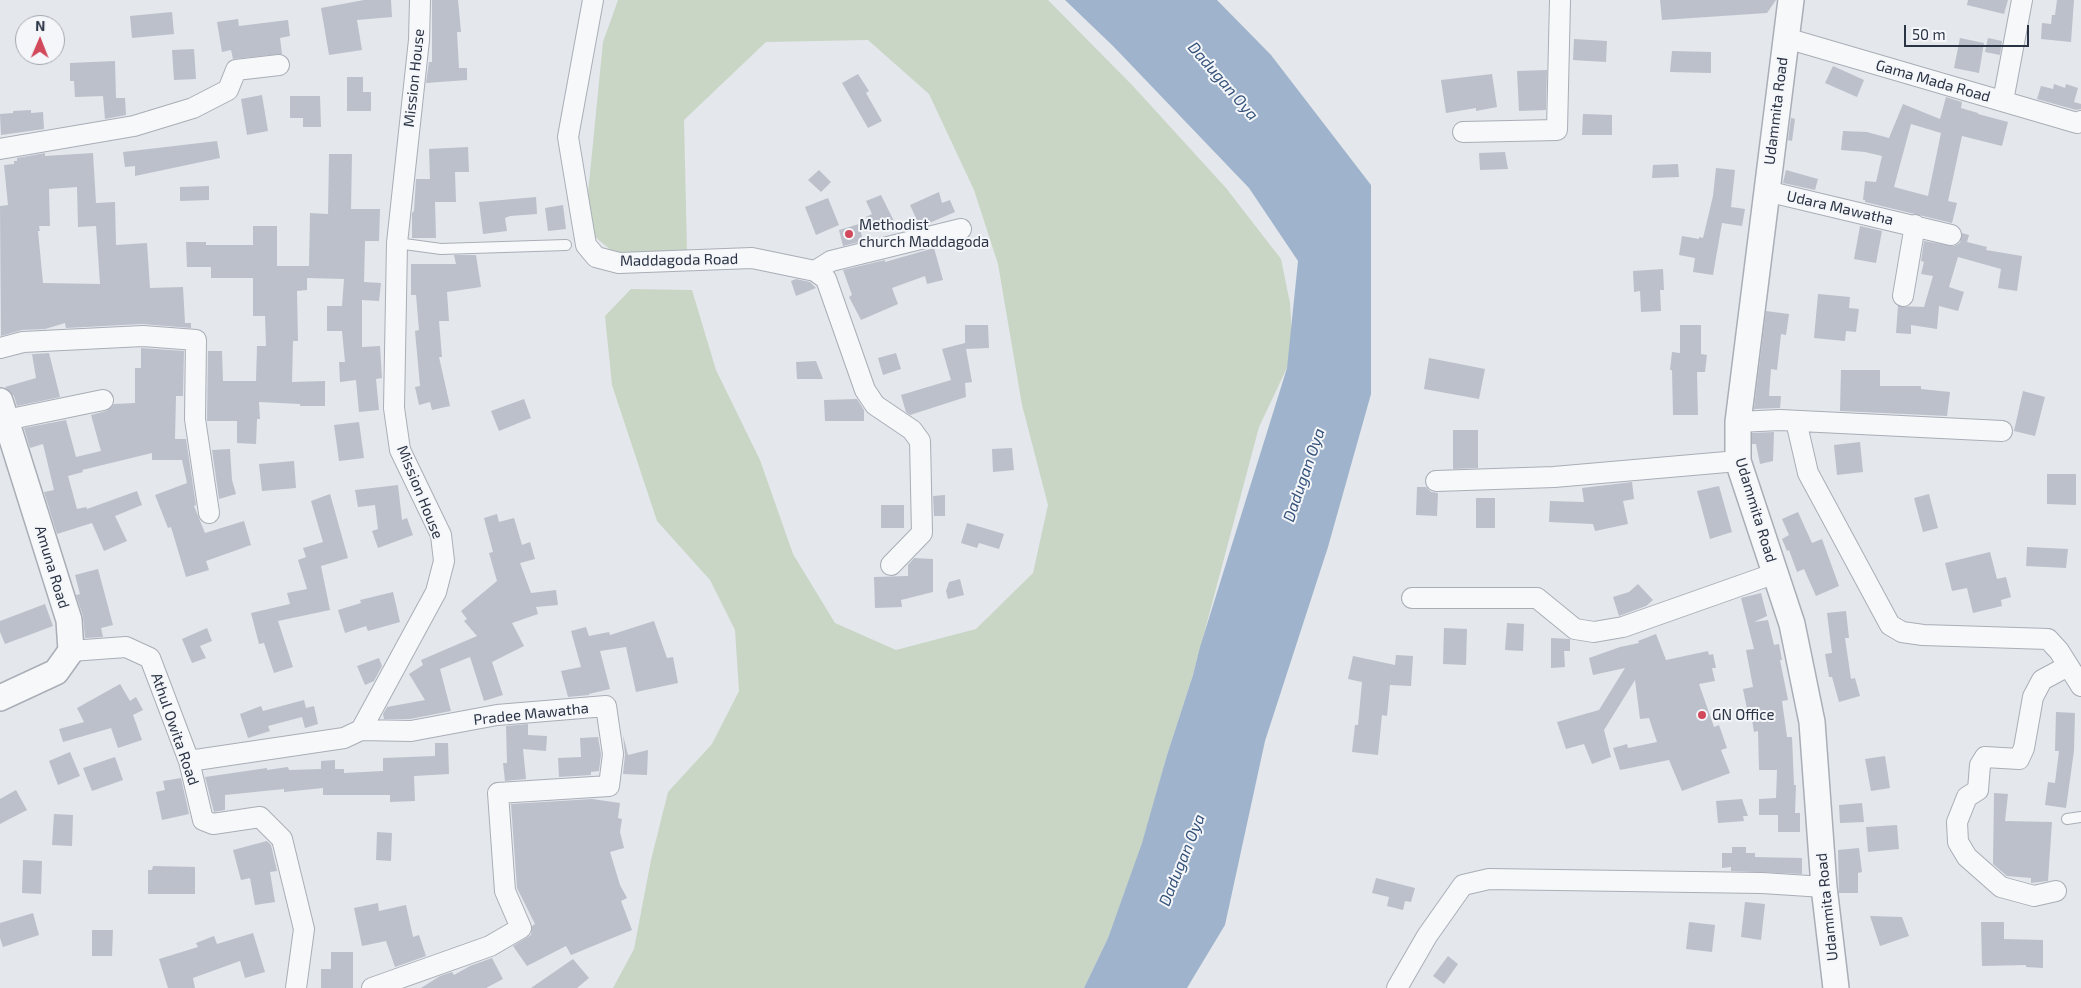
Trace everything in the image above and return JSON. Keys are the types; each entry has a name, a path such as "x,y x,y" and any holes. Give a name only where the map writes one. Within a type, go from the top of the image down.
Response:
{"street":[{"name":"Mission House","path":"361,730 436,592 444,561 441,535 400,450 394,408 397,242 419,40 420,0"},
{"name":"Maddagoda Road","path":"593,0 568,137 586,245 596,257 619,262 752,258 815,271"},
{"path":"1463,132 1557,130 1560,0"},
{"name":"Udammita Road","path":"1791,0 1738,422 1738,461 1792,624 1812,722 1824,887 1836,988"},
{"path":"2003,101 2022,0"},
{"name":"Gama Mada Road","path":"1786,38 2078,123 2081,122"},
{"path":"0,149 134,126 193,108 228,90 236,70 279,65"},
{"name":"Udara Mawatha","path":"1766,191 1951,235"},
{"name":"Udara Mawatha","path":"1903,296 1915,225"},
{"path":"891,565 922,533 920,441 912,430 874,404 865,390 826,279 815,271 831,261 961,229"},
{"path":"0,348 23,342 143,336 196,340 195,419 209,513"},
{"path":"4,425 103,400"},
{"path":"1738,422 1796,421 2002,432"},
{"path":"1796,421 1808,473 1890,625 1902,632 1923,635 2048,639 2059,651 2081,686"},
{"name":"Amuna Road","path":"4,425 69,620 71,652"},
{"path":"1436,481 1554,477 1738,461"},
{"path":"1412,598 1537,598 1575,629 1594,632 1623,627 1776,573"},
{"name":"Athul Owita Road","path":"71,652 126,647 150,658 188,761 203,820 213,824 260,817 282,839 304,929 296,988"},
{"path":"0,698 56,672 71,652"},
{"path":"2056,891 2034,896 2001,887 1967,857 1958,842 1957,822 1967,797 1978,790 1980,765 1985,757 2019,759 2024,748 2033,697 2042,680 2068,666"},
{"name":"Pradee Mawatha","path":"361,730 410,731 497,715 606,706 613,754 609,786 498,793 505,891 521,928 490,946 372,988"},
{"path":"188,761 344,738 361,730"},
{"path":"1397,988 1426,936 1463,885 1489,878 1753,883 1824,887"}],"lane":[{"path":"397,242 441,249 566,245"},
{"path":"2067,819 2081,817"}],"green space":[{"path":"618,0 1048,0 1133,86 1226,188 1281,259 1290,303 1293,355 1259,427 1193,675 1167,755 1143,843 1108,938 1084,988 613,988 634,949 651,860 668,792 712,744 739,691 735,630 710,580 657,521 612,385 605,316 631,289 692,290 716,370 760,460 793,554 835,623 896,650 976,629 1033,573 1048,505 1022,405 998,264 974,190 929,94 868,40 766,42 684,120 687,250 618,256 594,236 587,203 603,42"}],"water":[{"name":"Dadugan Oya","path":"1065,0 1217,0 1271,55 1371,185 1371,394 1328,547 1265,741 1225,925 1187,988 1084,988 1108,938 1142,843 1167,755 1287,368 1298,261 1249,188 1113,46"}],"building":[{"path":"364,0 391,0 392,17 357,20 362,50 329,55 321,8"},
{"path":"432,0 458,0 461,32 457,32 459,68 467,68 467,80 426,83 429,62 432,62"},
{"path":"1660,0 1776,0 1767,13 1662,20"},
{"path":"1968,0 2008,0 2004,14 1967,5"},
{"path":"2057,0 2074,0 2071,42 2041,39 2042,23 2051,24 2052,15 2055,15"},
{"path":"172,12 174,34 132,38 130,16"},
{"path":"238,19 239,26 288,20 290,36 280,38 282,54 233,59 231,50 222,52 217,22"},
{"path":"1960,38 1984,43 1979,73 1954,68"},
{"path":"1988,38 2002,41 2000,55 1985,52"},
{"path":"1574,39 1607,41 1606,62 1573,60"},
{"path":"194,49 196,79 174,80 172,50"},
{"path":"1672,51 1711,52 1711,73 1670,72"},
{"path":"115,61 116,98 125,98 126,115 105,119 103,96 75,97 74,81 70,81 70,63"},
{"path":"1833,66 1864,80 1857,97 1825,83"},
{"path":"1547,70 1546,110 1519,111 1517,71"},
{"path":"858,74 869,91 866,93 882,121 868,128 842,83"},
{"path":"1492,74 1497,107 1476,111 1476,108 1446,113 1441,80"},
{"path":"347,77 363,77 363,92 371,92 371,111 347,111"},
{"path":"2054,84 2065,88 2066,84 2078,88 2074,102 2081,104 2081,109 2076,110 2037,99 2041,86 2053,89"},
{"path":"262,95 268,131 247,135 241,99"},
{"path":"290,96 320,96 321,127 303,127 303,118 290,118"},
{"path":"1946,97 1962,102 1961,108 2008,122 2002,146 1962,136 1948,201 1957,203 1952,223 1865,202 1863,200 1865,181 1876,182 1882,156 1841,150 1843,131 1867,132 1889,138 1903,104 1940,119","holes":["1911,124 1941,133 1928,196 1894,187"]},
{"path":"31,110 31,113 43,112 44,129 1,135 0,114"},
{"path":"1583,114 1612,115 1612,135 1582,135"},
{"path":"1791,118 1795,119 1792,141 1788,140"},
{"path":"217,141 220,158 135,176 135,166 125,167 123,152"},
{"path":"468,147 469,172 455,172 456,202 435,202 436,238 412,238 412,213 414,211 416,179 430,179 429,149"},
{"path":"1505,152 1508,169 1480,170 1479,153"},
{"path":"45,153 45,156 93,153 96,203 115,202 116,245 147,243 150,288 183,287 185,323 191,323 191,328 142,324 66,328 65,323 45,329 22,330 1,336 0,206 8,205 4,165 14,164 17,158","holes":["77,187 78,227 96,226 100,284 43,283 38,231 40,231 39,226 50,226 49,189"]},
{"path":"329,154 352,154 351,209 380,209 379,241 365,241 364,282 381,283 379,301 362,300 362,347 380,346 382,378 376,379 379,410 359,412 356,380 340,382 339,362 345,362 342,331 327,331 327,306 342,306 344,279 307,278 307,290 297,291 298,341 293,341 292,382 325,381 325,406 300,406 300,404 259,402 260,419 257,419 256,444 237,443 237,421 207,421 208,351 222,351 223,381 256,381 257,346 266,346 265,316 253,316 253,278 211,278 211,267 187,267 186,242 206,242 206,245 253,245 253,226 277,226 277,266 309,266 310,213 328,214"},
{"path":"1678,164 1679,177 1652,178 1653,165"},
{"path":"1716,168 1735,170 1731,207 1745,209 1742,226 1722,223 1713,275 1693,272 1695,258 1679,255 1682,236 1703,238 1713,196"},
{"path":"819,170 831,182 821,192 808,180"},
{"path":"1786,170 1818,179 1815,190 1783,183"},
{"path":"209,186 209,200 180,201 180,187"},
{"path":"939,192 942,203 950,200 955,212 920,227 910,205"},
{"path":"881,195 894,221 872,230 866,217 872,214 866,201"},
{"path":"536,197 537,214 510,216 505,218 507,231 483,234 479,202"},
{"path":"828,198 839,225 816,235 805,207"},
{"path":"563,205 566,229 548,231 545,208"},
{"name":"Methodist church Maddagoda","path":"859,224 863,241 843,246 839,230"},
{"path":"1860,226 1882,231 1876,263 1854,259"},
{"path":"1962,233 1969,235 1967,242 1987,247 1986,250 2022,256 2017,291 1998,288 2001,269 1958,257 1949,287 1964,292 1958,311 1939,306 1937,329 1911,325 1911,334 1896,333 1898,306 1924,307 1933,276 1921,274 1924,262 1921,261 1924,241 1954,246 1960,243"},
{"path":"934,248 943,280 927,284 925,276 892,288 898,304 861,320 849,297 852,295 843,270 885,260 885,262"},
{"path":"454,255 476,255 481,287 447,292 449,321 439,321 442,357 439,357 450,406 432,410 430,402 419,405 415,387 420,386 415,331 419,330 416,295 411,295 411,264 456,264"},
{"path":"1663,269 1664,290 1660,290 1661,311 1641,312 1640,291 1634,292 1633,271"},
{"path":"796,279 810,282 816,288 796,296 791,281"},
{"path":"1818,294 1850,297 1849,308 1859,309 1856,332 1846,331 1845,341 1814,338"},
{"path":"1766,311 1789,314 1786,335 1781,334 1777,370 1771,369 1769,396 1781,396 1780,408 1754,409"},
{"path":"965,325 988,325 989,348 966,349 972,382 965,383 966,397 910,415 906,412 901,395 951,380 942,349 965,343"},
{"path":"1680,325 1701,325 1701,354 1707,355 1705,372 1697,372 1698,415 1673,415 1672,370 1670,370 1672,352 1680,353"},
{"path":"141,348 184,351 183,396 176,396 175,439 186,439 196,505 194,506 205,533 244,521 251,545 206,561 209,570 186,577 171,527 168,528 155,495 187,483 182,460 152,460 152,453 82,470 83,472 68,476 77,509 86,507 87,509 137,491 142,505 115,516 127,541 104,551 92,523 57,534 44,492 54,490 43,444 30,448 24,428 66,420 76,457 101,451 91,415 106,411 114,404 135,403 135,368 141,368"},
{"path":"49,353 60,397 17,406 14,396 5,387 36,378 32,354"},
{"path":"896,353 901,369 883,375 878,358"},
{"path":"1429,358 1485,369 1479,399 1424,389"},
{"path":"816,361 823,379 797,379 796,362"},
{"path":"1841,370 1880,370 1880,386 1921,386 1921,389 1950,392 1947,416 1840,411"},
{"path":"2023,391 2045,397 2035,436 2014,431"},
{"path":"524,399 531,418 499,431 491,411"},
{"path":"857,399 864,410 864,421 825,421 824,400"},
{"path":"359,422 364,458 339,461 334,425"},
{"path":"1453,430 1478,430 1478,468 1453,469"},
{"path":"1774,432 1773,461 1760,464 1756,444 1752,444 1752,433"},
{"path":"1860,442 1863,472 1837,475 1834,445"},
{"path":"1012,448 1014,470 993,472 992,449"},
{"path":"230,449 232,480 236,494 219,499 212,450"},
{"path":"294,461 296,488 262,491 259,464"},
{"path":"2047,474 2076,474 2076,505 2047,504"},
{"path":"1632,482 1634,499 1623,501 1628,524 1595,531 1593,524 1549,522 1550,501 1584,502 1582,488"},
{"path":"398,485 402,520 407,518 413,535 378,548 372,531 378,529 375,505 358,507 355,490"},
{"path":"1719,486 1732,532 1710,539 1697,491"},
{"path":"1417,487 1426,487 1431,492 1438,493 1437,516 1416,515"},
{"path":"330,494 348,558 321,566 330,610 278,621 293,667 274,673 264,643 259,644 251,613 290,604 287,593 307,589 298,560 306,557 303,548 323,542 311,501"},
{"path":"1929,494 1938,528 1923,532 1914,498"},
{"path":"945,495 945,516 934,516 933,496"},
{"path":"1476,498 1495,498 1495,528 1476,528"},
{"path":"881,505 904,505 904,528 881,528"},
{"path":"1798,512 1812,543 1822,539 1839,586 1816,596 1804,569 1797,572 1789,550 1787,551 1782,539 1789,535 1782,519"},
{"path":"497,514 499,522 514,518 522,545 530,542 535,559 520,563 531,593 556,590 558,605 536,607 538,614 512,623 524,646 492,662 503,695 484,701 470,657 440,669 451,711 410,719 384,719 383,714 387,707 425,700 409,674 423,665 421,660 477,636 464,621 467,619 461,611 497,581 489,553 493,552 484,518"},
{"path":"967,523 1004,534 999,549 979,543 977,548 961,543"},
{"path":"2027,547 2068,549 2066,568 2026,566"},
{"path":"1990,552 1997,579 2006,577 2011,597 2001,600 2002,606 1973,613 1967,588 1952,591 1945,563"},
{"path":"914,558 933,559 933,592 901,600 902,607 875,608 874,577 908,576 908,565"},
{"path":"98,569 113,625 101,628 103,637 85,638 83,616 76,595 80,594 75,575"},
{"path":"960,579 964,595 948,599 946,591 949,582"},
{"path":"1638,584 1653,600 1646,606 1619,616 1613,597 1629,592"},
{"path":"393,592 400,622 368,631 366,626 345,633 338,610 361,603 360,600"},
{"path":"1761,593 1767,616 1754,622 1768,620 1774,645 1779,644 1782,660 1780,660 1788,700 1782,701 1787,737 1792,737 1794,785 1796,785 1795,813 1800,813 1800,832 1778,832 1778,815 1759,815 1759,799 1776,798 1777,770 1759,770 1758,731 1754,732 1750,708 1747,709 1743,689 1753,687 1746,650 1754,649 1741,598"},
{"path":"45,604 53,626 5,644 0,632 0,621"},
{"path":"1846,611 1849,638 1845,638 1851,679 1855,678 1860,696 1839,702 1832,677 1829,677 1825,654 1832,653 1827,613"},
{"path":"654,621 667,658 673,657 678,683 636,692 626,647 600,651 610,689 589,695 568,697 561,671 581,667 571,631 586,627 589,636 609,632 610,635"},
{"path":"1507,623 1524,624 1523,651 1505,650"},
{"path":"207,628 212,641 200,646 206,658 192,663 182,639"},
{"path":"1444,628 1467,629 1466,665 1443,664"},
{"path":"1656,634 1666,660 1708,651 1709,655 1713,654 1716,668 1712,668 1715,681 1699,684 1714,727 1719,725 1727,748 1721,750 1730,773 1682,791 1669,760 1620,770 1613,748 1627,744 1628,748 1657,742 1649,718 1640,719 1635,680 1604,730 1611,757 1592,764 1584,744 1566,749 1557,722 1599,710 1625,668 1593,675 1589,658 1620,647 1639,643 1638,641"},
{"path":"1551,638 1570,639 1570,651 1564,651 1565,667 1551,668"},
{"path":"1396,655 1413,656 1411,686 1390,685 1387,716 1382,715 1378,755 1352,752 1355,725 1358,725 1362,682 1348,679 1353,656 1395,665"},
{"path":"379,658 382,666 374,681 365,685 357,666"},
{"path":"120,684 130,701 136,697 143,710 133,715 142,740 118,748 111,728 63,742 59,729 84,722 77,708"},
{"path":"304,700 306,708 314,706 318,724 305,728 302,717 268,726 270,731 248,738 240,714 261,706 263,711"},
{"path":"2056,712 2075,713 2074,751 2066,808 2045,805 2048,782 2055,783 2059,751 2055,751"},
{"path":"528,724 528,735 547,736 546,751 523,749 526,779 505,781 503,763 507,763 506,726"},
{"path":"623,735 628,755 648,750 647,775 623,774 625,755"},
{"path":"598,737 601,754 599,771 591,772 591,775 559,777 558,758 581,757 580,738"},
{"path":"435,743 448,743 449,774 414,776 415,801 390,802 390,795 323,795 323,788 284,792 284,789 225,795 225,810 214,812 205,777 267,768 267,770 288,767 289,770 321,769 321,761 335,760 335,769 344,769 344,773 383,771 383,758 435,756"},
{"path":"70,752 80,776 58,785 49,761"},
{"path":"1885,756 1890,788 1871,791 1865,759"},
{"path":"115,757 123,780 92,791 83,768"},
{"path":"181,778 189,814 162,820 156,792 165,790 163,781"},
{"path":"16,790 27,810 0,824 0,799"},
{"path":"1994,793 2008,794 2005,821 2052,822 2048,881 2031,883 2031,878 2007,876 1993,864"},
{"path":"592,799 620,803 618,818 622,819 620,832 624,848 610,852 620,885 627,898 621,901 632,930 571,955 566,946 527,966 513,946 531,935 532,926 535,924 517,888 511,804"},
{"path":"1742,799 1748,816 1743,816 1744,821 1718,823 1716,801"},
{"path":"1862,803 1864,822 1840,823 1839,805"},
{"path":"54,814 73,815 72,846 52,845"},
{"path":"1897,825 1899,849 1868,852 1866,827"},
{"path":"377,832 392,833 391,861 376,860"},
{"path":"267,841 271,845 277,871 270,872 275,902 255,905 250,878 241,880 233,850"},
{"path":"1732,847 1746,847 1746,853 1755,853 1755,857 1802,858 1802,874 1731,871 1731,867 1722,868 1722,853 1732,853"},
{"path":"1859,848 1862,872 1858,873 1858,893 1839,893 1838,850"},
{"path":"23,860 42,861 41,894 22,893"},
{"path":"153,866 195,867 195,894 148,894 148,870 152,870"},
{"path":"1376,878 1415,888 1411,902 1405,901 1403,910 1387,906 1389,897 1372,893"},
{"path":"1745,902 1765,904 1761,940 1741,937"},
{"path":"378,903 379,911 406,905 413,937 419,935 426,956 395,967 386,941 362,946 354,908"},
{"path":"33,913 39,935 3,947 0,938 0,923"},
{"path":"1870,916 1902,917 1909,936 1880,946"},
{"path":"1689,922 1715,925 1712,952 1686,949"},
{"path":"1981,922 2004,922 2004,939 2043,940 2043,968 2026,967 2026,965 1982,966"},
{"path":"92,930 113,930 112,956 92,956"},
{"path":"253,933 265,972 245,978 240,961 193,978 195,988 168,988 159,959 198,947 196,943 214,936 217,944"},
{"path":"331,952 353,952 353,988 321,988 321,969 331,969"},
{"path":"1448,956 1458,964 1444,984 1433,976"},
{"path":"492,958 503,979 486,988 421,988 440,976 452,972 454,975 470,966"},
{"path":"573,959 589,978 577,988 531,988"}],"place":[{"name":"Methodist church Maddagoda","path":"849,234"},
{"name":"GN Office","path":"1702,715"}]}
